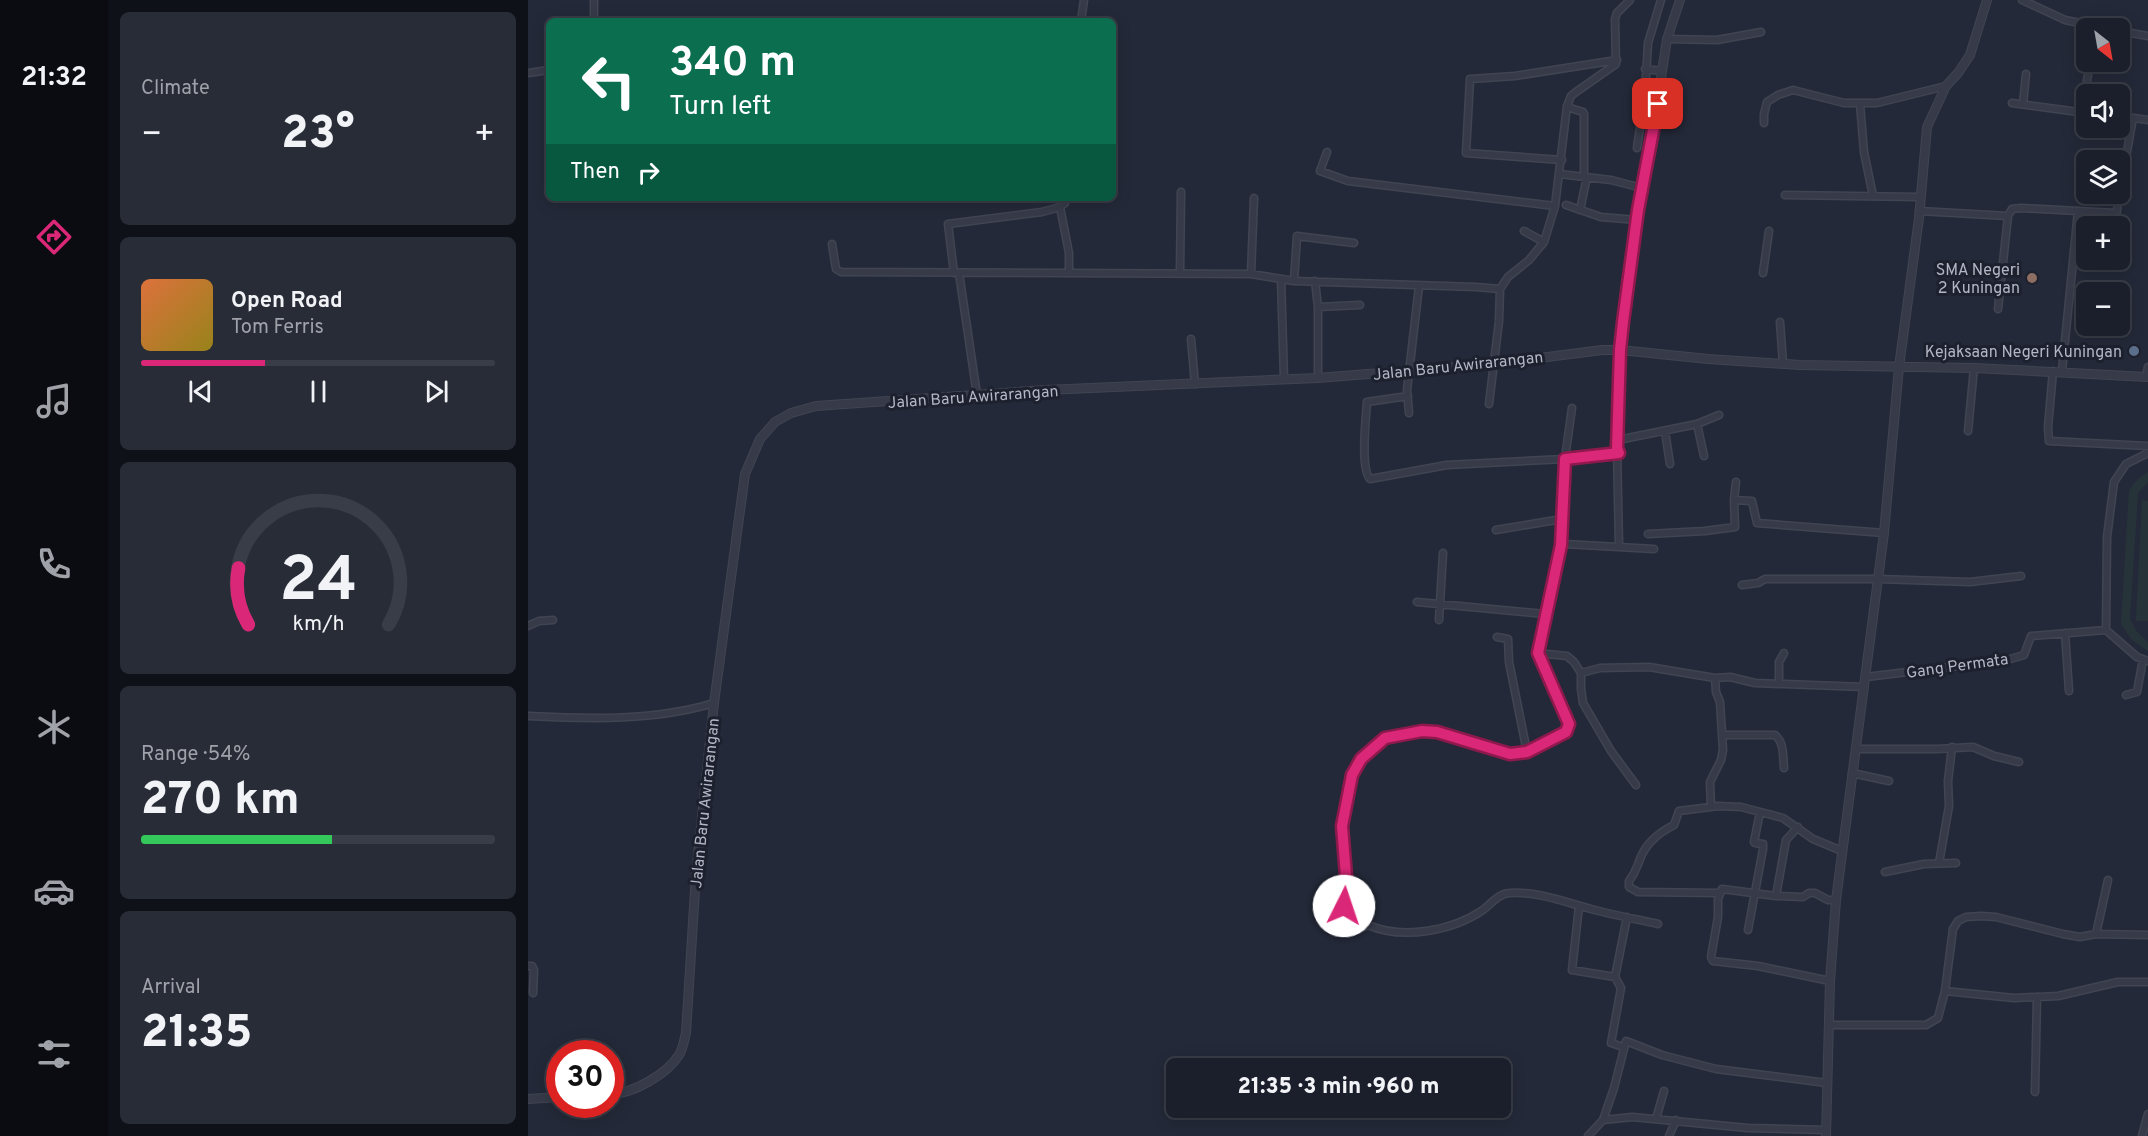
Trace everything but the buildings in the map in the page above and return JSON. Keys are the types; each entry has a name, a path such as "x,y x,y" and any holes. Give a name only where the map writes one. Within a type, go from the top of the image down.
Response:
{"street":[{"path":"594,0 594,18"},
{"path":"1081,18 1084,0"},
{"path":"1489,404 1499,321 1500,290 1508,277 1529,260 1544,242 1555,206 1567,107 1571,96 1616,64 1615,19 1617,13 1630,0"},
{"path":"1619,547 1620,350 1633,220 1641,187 1646,134 1648,43 1661,0"},
{"path":"1603,1120 1632,1117 1826,1133 1830,981 1836,900 1884,533 1899,366 1919,211 1927,127 1946,86 1970,55 1987,0"},
{"path":"2022,0 2076,23"},
{"path":"1637,148 1646,134 1647,119 1677,1"},
{"path":"1667,39 1717,40 1761,32"},
{"path":"2130,33 2148,36"},
{"path":"1562,160 1466,153 1470,79 1515,76 1617,60"},
{"path":"1648,69 1661,70"},
{"path":"528,73 546,70"},
{"path":"2023,104 2026,74"},
{"path":"1764,123 1767,102 1793,90 1844,103 1860,104 1877,103 1946,86"},
{"path":"2012,103 2076,111"},
{"path":"1860,104 1864,152 1873,196"},
{"path":"1567,107 1584,114 1586,177 1580,210"},
{"path":"2130,118 2148,120"},
{"path":"2127,150 2133,118"},
{"path":"1327,152 1320,171 1348,181 1555,206"},
{"path":"1559,174 1611,180 1641,187"},
{"path":"1180,273 1181,192"},
{"path":"1785,195 1919,197"},
{"path":"1251,273 1254,198"},
{"path":"977,395 948,226 950,223 1042,212 1059,207 1065,201"},
{"path":"1998,309 2008,216 2012,209 2078,211 2116,215 2117,204"},
{"path":"1566,205 1601,217 1633,220"},
{"path":"1059,207 1069,253 1069,272"},
{"path":"1919,211 2008,216"},
{"path":"2062,371 2078,211"},
{"path":"1524,231 1544,242"},
{"path":"1763,273 1769,231"},
{"path":"1294,281 1297,236 1354,243"},
{"path":"832,244 836,269 841,272 1251,273 1294,281 1476,287 1500,290"},
{"path":"1281,279 1284,379"},
{"path":"1315,281 1318,307 1318,378"},
{"path":"1409,413 1408,396 1419,286"},
{"path":"1318,307 1360,304"},
{"path":"1780,322 1783,364"},
{"path":"1191,339 1195,384"},
{"name":"Jalan Baru Awirarangan","path":"624,1091 648,1083 658,1075 679,1055 686,1033 696,874 714,703 745,474 760,439 775,422 791,413 816,406 977,395 1318,378 1411,371 1493,364 1602,350 1783,364 2062,371 2147,377"},
{"path":"2147,377 2148,367"},
{"path":"1968,431 1974,368"},
{"path":"2053,371 2049,441 2148,446"},
{"path":"1408,396 1368,402 1365,452 1366,471 1370,479 1447,465 1619,453"},
{"path":"1572,408 1566,458 1561,545 1545,614 1540,654 1569,724 1569,729 1527,752 1510,754 1437,732 1422,731 1385,738 1361,759 1352,775 1342,826 1347,888 1341,929 1355,930 1368,925 1380,930 1422,932 1448,927 1481,911 1499,896 1511,892 1545,897 1658,924"},
{"path":"1618,440 1697,424 1719,415"},
{"path":"1697,424 1704,456"},
{"path":"1665,431 1670,464"},
{"path":"2126,695 2137,692 2146,660 2136,657 2106,630 2107,537 2114,482 2126,465 2148,453"},
{"path":"1648,534 1705,531 1735,526 1736,482"},
{"path":"1734,500 1752,501 1757,523 1884,533"},
{"path":"1496,530 1562,519"},
{"path":"1565,544 1654,549"},
{"path":"1439,620 1443,553"},
{"path":"1742,585 1758,583 1765,579 1970,582 2021,576"},
{"path":"1417,602 1545,614"},
{"path":"528,626 539,621 553,620"},
{"name":"Gang Permata","path":"1866,677 2007,660 2024,655 2031,636 2106,630"},
{"path":"2065,633 2070,691"},
{"path":"1497,637 1509,639 1509,662 1527,752"},
{"path":"1779,684 1779,662 1784,653"},
{"path":"1540,654 1567,656 1574,662 1581,673 1583,703 1611,751 1636,785"},
{"path":"1581,673 1600,668 1649,667 1715,678 1730,677 1755,683 1864,687"},
{"path":"1711,807 1710,782 1724,750 1720,702 1716,692 1715,678"},
{"path":"528,716 612,718 691,710 714,703"},
{"path":"1722,735 1775,735 1782,744 1784,768"},
{"path":"1939,863 1949,807 1948,781 1952,747"},
{"path":"1856,749 1973,747 2019,762"},
{"path":"1852,773 1889,781"},
{"path":"1720,893 1638,892 1629,887 1629,881 1636,873 1645,849 1665,830 1674,825 1679,811 1711,807 1741,807 1783,818 1813,839 1842,851"},
{"path":"1748,930 1763,849 1763,844 1754,842 1760,812"},
{"path":"1776,896 1786,840 1798,827"},
{"path":"1885,872 1939,863 1956,863"},
{"path":"2096,934 2108,879"},
{"path":"1830,981 1758,966 1713,962 1711,957 1722,889 1776,896 1803,897 1809,893 1815,893 1828,900 1836,900"},
{"path":"1579,906 1572,970 1615,977"},
{"path":"1623,1047 1611,1043 1621,988 1615,977 1627,917"},
{"path":"1830,1025 1926,1025 1938,1018 1945,991 1953,928 1958,921 1966,917 1996,917 2080,937 2096,934 2148,935"},
{"path":"528,966 532,966 534,970 533,993"},
{"path":"1945,991 2014,998 2037,997 2058,996 2118,982 2148,982"},
{"path":"2036,1092 2037,997"},
{"path":"1588,1136 1603,1120 1626,1041 1662,1055 1716,1069 1827,1083"},
{"path":"1656,1119 1664,1091"},
{"path":"528,1099 546,1098"},
{"path":"2142,1136 2148,1114"},
{"path":"1669,1136 1676,1120"}],"shaded area":[{"path":"2148,472 2148,482 2138,493 2130,619 2137,632 2148,642 2148,651 2131,639 2121,624 2129,490"},
{"path":"2142,500 2148,501 2148,621 2136,621"}],"place":[{"name":"SMA Negeri 2 Kuningan","path":"2032,278"},
{"name":"Kejaksaan Negeri Kuningan","path":"2134,351"}],"route":[{"path":"1344,906 1347,888 1342,826 1352,775 1361,759 1385,738 1422,731 1437,732 1510,754 1527,752 1569,729 1569,724 1538,653 1561,545 1565,459 1619,453 1617,448 1620,350 1638,210 1658,104"}]}
